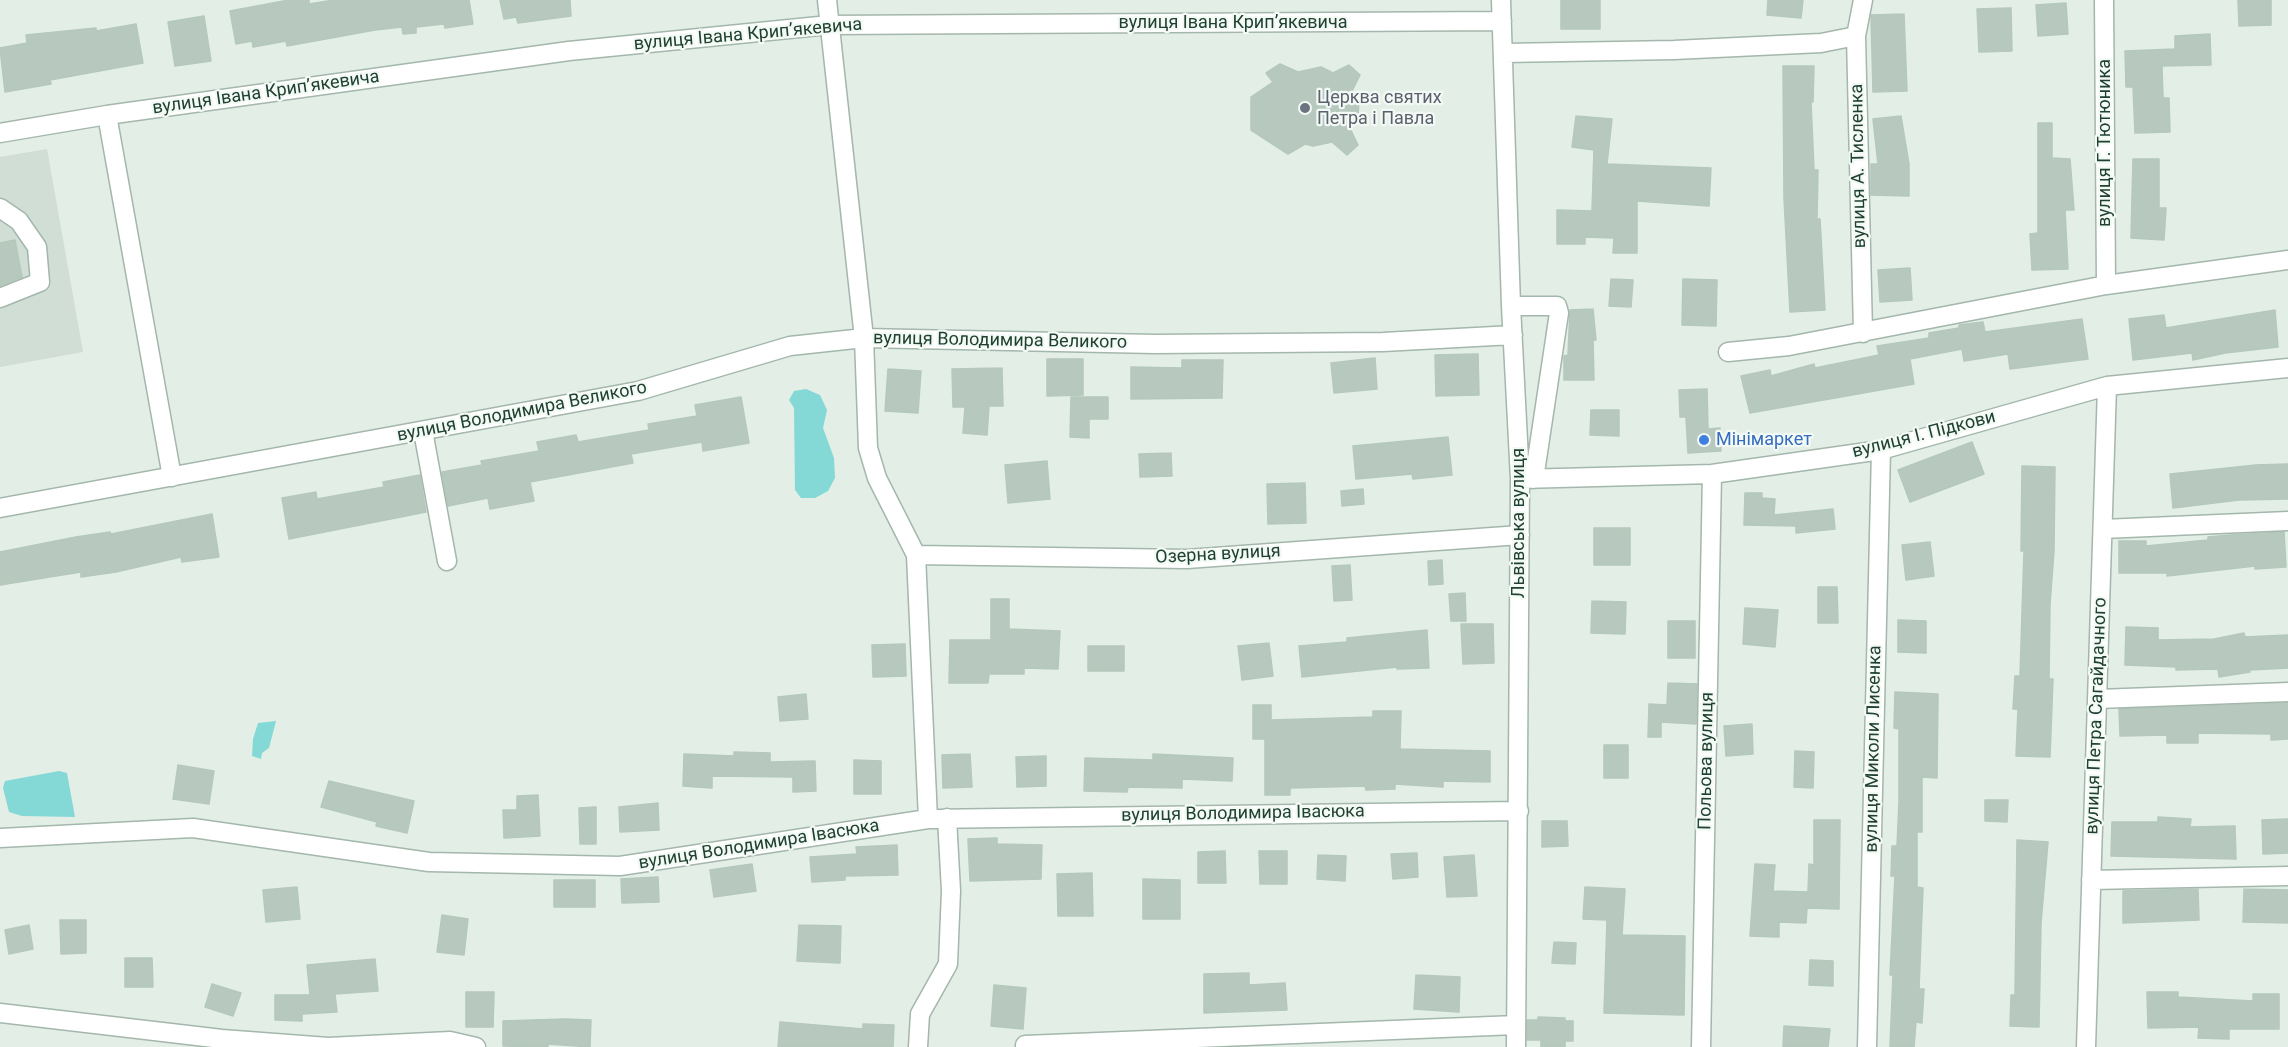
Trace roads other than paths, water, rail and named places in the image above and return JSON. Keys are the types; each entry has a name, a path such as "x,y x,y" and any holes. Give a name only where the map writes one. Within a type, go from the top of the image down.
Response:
{"street":[{"path":"827,0 864,338 868,448 878,478 916,555 928,819"},
{"name":"Львівська вулиця","path":"1501,0 1511,306 1527,479 1520,535 1520,811 1516,1047"},
{"name":"вулиця А. Тисленка","path":"1863,0 1856,36 1863,333"},
{"name":"вулиця Г. Тютюника","path":"2104,0 2106,285"},
{"name":"вулиця Івана Крипʼякевича","path":"0,134 107,116 569,51 829,25 1502,21"},
{"path":"1504,53 1674,50 1821,43 1856,36"},
{"path":"107,116 172,477"},
{"path":"0,208 19,221 37,247 40,282 0,298"},
{"path":"1728,352 1789,346 1863,333 2106,285 2288,260"},
{"path":"1511,306 1557,306 1559,313 1527,479"},
{"name":"вулиця Володимира Великого","path":"0,508 638,391 751,355 790,346 864,338 1155,344 1383,342 1513,335"},
{"name":"вулиця І. Підкови","path":"1527,479 1712,474 1881,450 2107,386 2288,368"},
{"name":"вулиця Петра Сагайдачного","path":"2086,1047 2107,386"},
{"path":"423,431 447,561"},
{"name":"вулиця Миколи Лисенка","path":"1867,1047 1881,450"},
{"name":"Польова вулиця","path":"1701,1047 1712,474"},
{"path":"2103,529 2288,521"},
{"name":"Озерна вулиця","path":"916,555 1187,559 1520,535"},
{"path":"2098,699 2288,692"},
{"name":"вулиця Володимира Івасюка","path":"0,838 193,828 429,862 620,866 928,819 1520,811"},
{"path":"918,1047 920,1014 948,964 951,891 947,818"},
{"path":"2091,880 2288,876"},
{"path":"0,1013 129,1039 328,1047 450,1041 476,1047"},
{"path":"1025,1045 1516,1025"}],"water":[{"path":"806,389 820,395 827,410 823,428 834,458 835,478 828,491 815,498 801,498 795,490 794,408 789,400 794,391"},
{"path":"276,721 269,748 262,753 261,759 252,756 253,739 258,723"},
{"path":"59,771 67,773 75,817 22,816 9,812 3,788 5,781"}],"place":[{"name":"Церква святих Петра і Павла","path":"1305,108"},
{"name":"Мінімаркет","path":"1704,440"}]}
